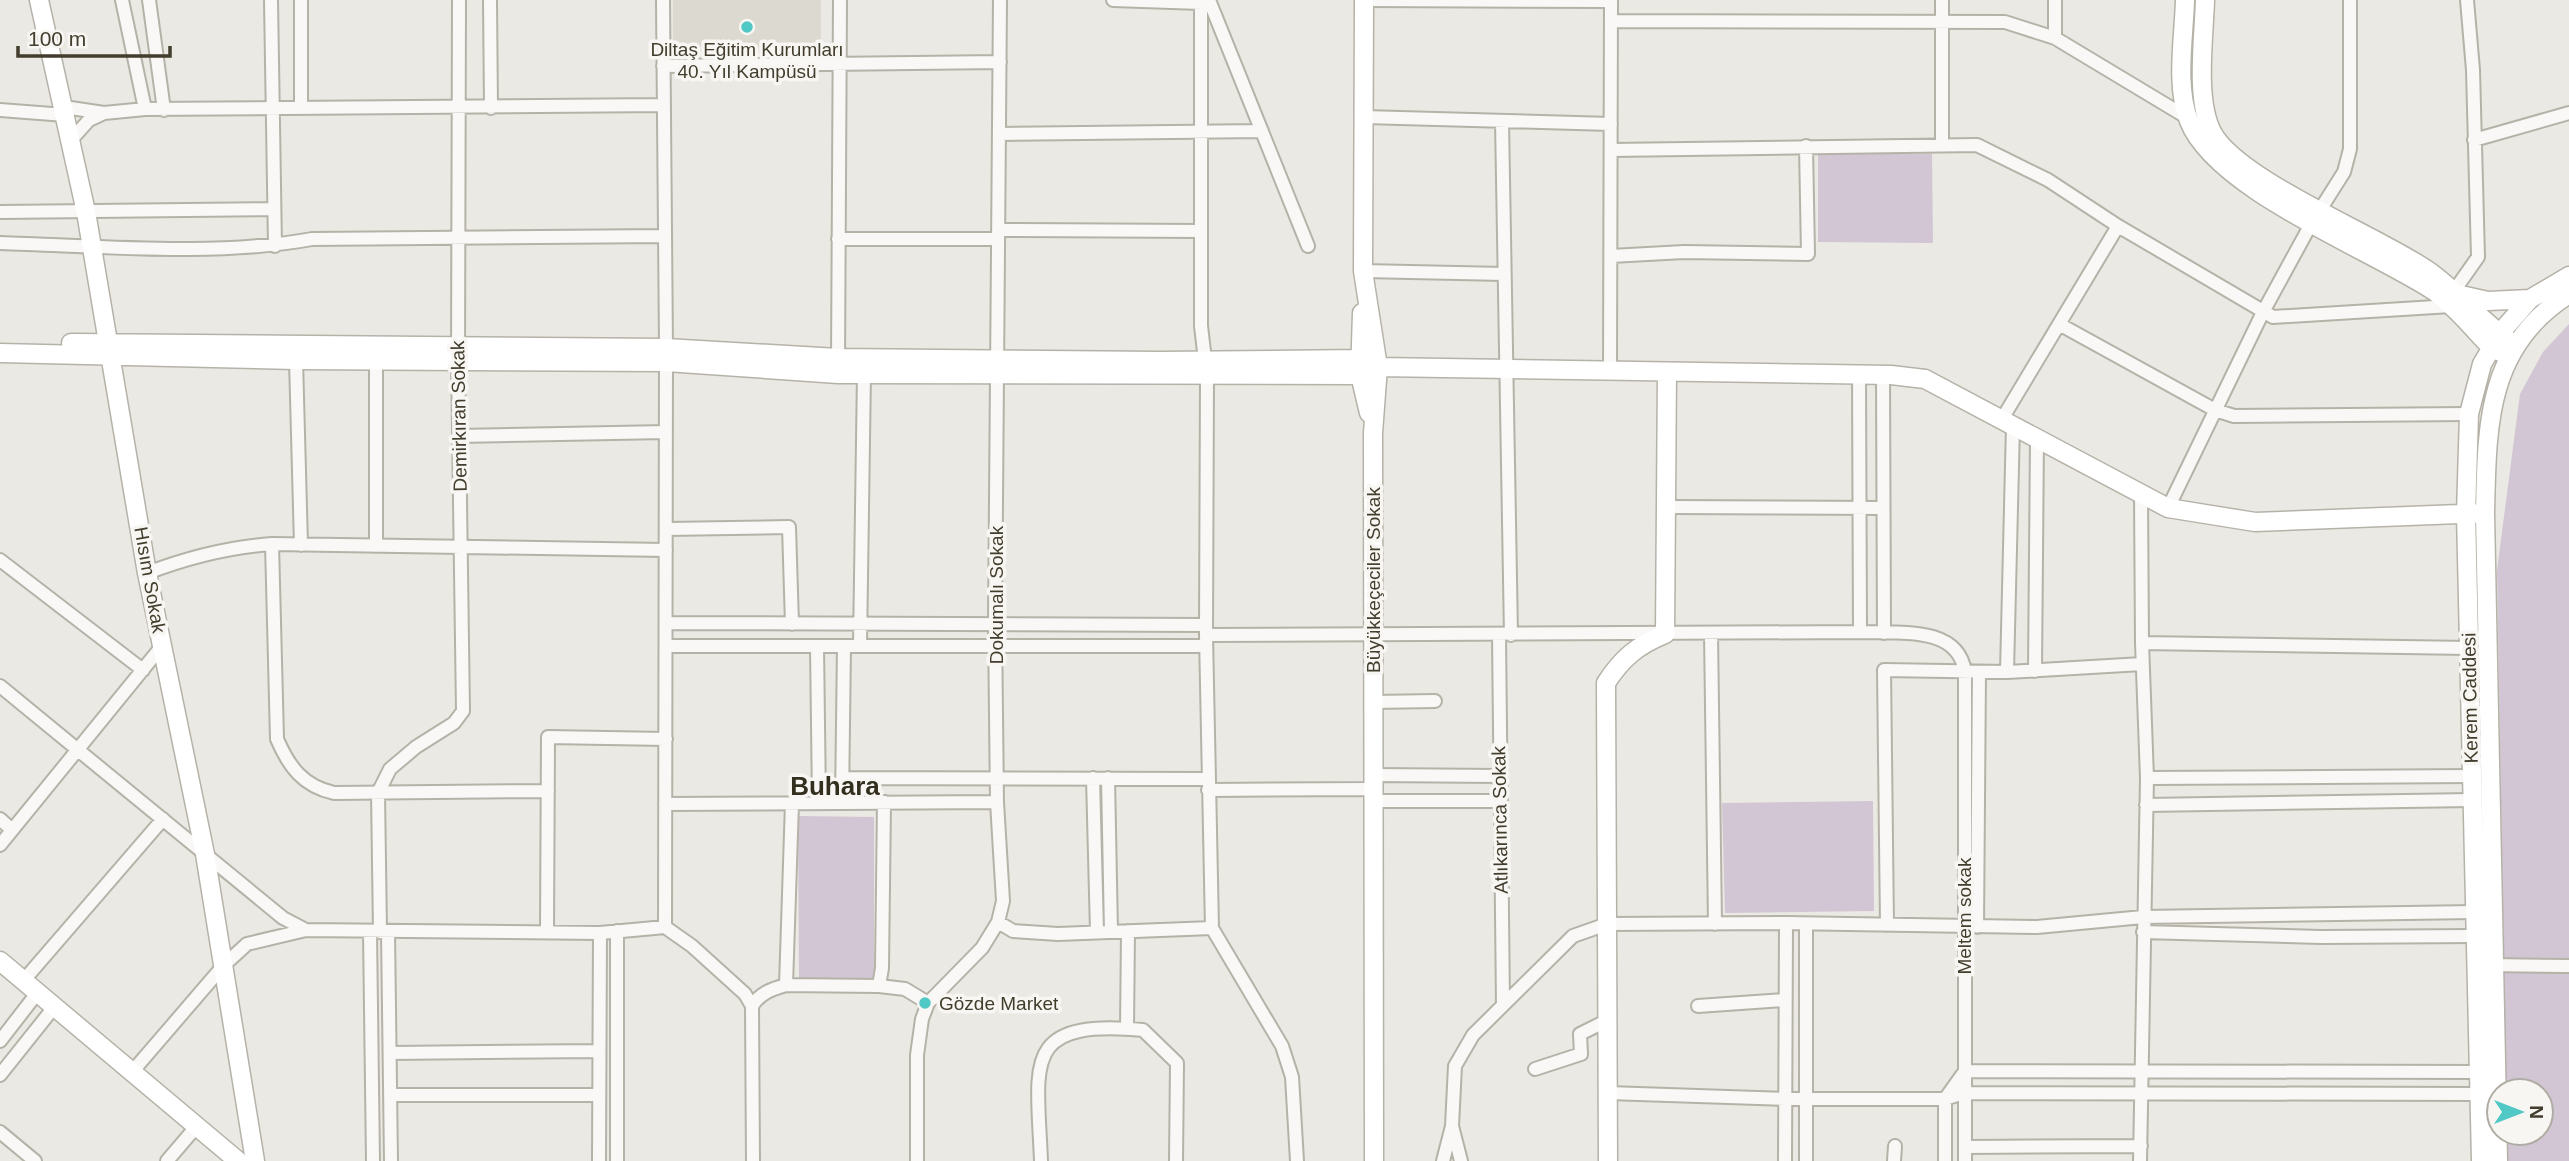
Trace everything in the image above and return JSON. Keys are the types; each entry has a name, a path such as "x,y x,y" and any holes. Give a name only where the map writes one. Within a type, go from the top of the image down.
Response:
{"street":[{"name":"Hısım Sokak","path":"39,0 86,212 148,573 205,854 255,1161"},
{"path":"122,0 145,109"},
{"path":"149,0 164,110"},
{"path":"271,0 275,246"},
{"path":"302,0 302,108"},
{"name":"Demirkıran Sokak","path":"379,793 390,769 416,747 454,723 463,711 458,353 459,0"},
{"path":"490,0 491,108"},
{"path":"663,0 666,355 665,927"},
{"path":"838,366 840,0"},
{"name":"Dokumalı Sokak","path":"928,1003 982,948 998,922 1003,901 997,802 995,625 1000,0"},
{"path":"1113,0 1204,1"},
{"path":"1364,0 1611,0 1610,371"},
{"name":"Büyükkeçeciler Sokak","path":"1364,0 1363,271 1378,367 1373,433 1374,1161"},
{"path":"1942,0 1942,144"},
{"path":"2055,0 2055,38"},
{"path":"2185,0 2184,76 2188,118 2195,136 2209,153 2415,279 2454,297 2495,340 2512,351"},
{"path":"2205,0 2204,101 2213,134 2225,149 2316,217"},
{"path":"2168,508 2263,312 2344,172 2350,149 2350,0"},
{"path":"2454,297 2478,257 2473,70 2467,0"},
{"path":"1204,1 1262,131 1308,246"},
{"path":"1204,1 1201,326 1206,369 1206,636 1212,928 1282,1046 1292,1077 1297,1161"},
{"path":"1611,21 2005,22 2055,38 2188,118"},
{"path":"663,66 1000,62"},
{"path":"0,110 104,113 145,109 664,106"},
{"path":"71,140 89,120 104,113"},
{"path":"2474,140 2569,114"},
{"path":"1364,117 1611,124"},
{"name":"Atlıkarınca Sokak","path":"1502,121 1506,369 1505,635 1500,775 1503,1005"},
{"path":"999,134 1262,131"},
{"path":"1611,150 1977,145 2048,180 2118,226 2273,317 2454,297 2488,301 2530,299"},
{"path":"1611,256 1684,252 1808,254 1806,146"},
{"path":"0,212 274,209"},
{"path":"2007,672 2007,422 2059,324 2118,226"},
{"path":"838,239 1201,231"},
{"path":"0,243 275,246 312,239 665,236"},
{"path":"1373,433 1360,367 1363,271 1504,274"},
{"name":"Kerem Caddesi","path":"2498,1161 2485,965 2476,936 2475,912 2466,514 2469,414 2482,364 2495,340 2530,299 2569,276"},
{"name":"Kerem Caddesi","path":"2482,1161 2479,1072 2485,965 2485,513 2489,414 2495,390 2512,351 2538,319 2569,294"},
{"path":"2059,324 2215,410 2234,416 2469,414"},
{"path":"0,344 296,360 376,360 458,353"},
{"path":"0,352 109,350 666,355 838,366 1206,369 1378,367 1883,375 1925,379 2168,508 2255,523 2485,513"},
{"path":"296,360 301,545"},
{"path":"376,360 376,546"},
{"path":"838,366 864,373 997,367"},
{"path":"1665,634 1667,372"},
{"path":"860,646 864,373"},
{"path":"1859,375 1860,632"},
{"path":"1883,375 1884,633"},
{"path":"459,436 666,432"},
{"path":"2035,671 2037,438"},
{"path":"2140,1161 2147,778 2141,643 2141,493"},
{"path":"1667,507 1883,508"},
{"path":"666,529 789,527 792,624"},
{"path":"272,544 277,738 287,763 315,789 334,793 548,791"},
{"path":"148,573 186,558 231,547 272,544 666,550"},
{"path":"0,560 143,670"},
{"path":"666,624 995,625 1206,636"},
{"path":"666,646 996,646 1206,636 1860,632 1937,638 1952,646 1962,656 1965,672"},
{"path":"1711,633 1715,924"},
{"path":"1608,1161 1606,682 1619,662 1640,645 1665,634"},
{"path":"2141,643 2469,648"},
{"path":"0,845 162,646"},
{"path":"817,646 819,802"},
{"path":"842,802 844,646"},
{"path":"1886,925 1884,670 2007,672 2142,664"},
{"name":"Meltem sokak","path":"1965,672 1965,1161"},
{"name":"Meltem sokak","path":"1977,927 1979,672"},
{"path":"0,686 284,918 306,930"},
{"path":"1373,702 1435,701"},
{"path":"547,931 548,737 666,739"},
{"path":"1373,788 1500,775"},
{"path":"2147,778 2472,776"},
{"path":"843,778 1108,778 1208,784 1373,788 1500,801"},
{"path":"1093,778 1097,932"},
{"path":"1108,778 1111,932"},
{"path":"373,1161 379,932 379,793"},
{"path":"2146,805 2473,800"},
{"path":"878,986 882,968 884,802"},
{"path":"665,804 997,802"},
{"path":"786,985 792,803"},
{"path":"0,819 12,830"},
{"path":"0,1041 31,986 163,819"},
{"path":"1443,1161 1452,1126 1455,1066 1473,1035 1573,936 1607,924 1786,923 2037,927 2143,916 2475,912"},
{"path":"998,922 1013,931 1111,932 1212,928"},
{"path":"1785,1161 1786,923"},
{"path":"1806,924 1806,1161"},
{"path":"132,1072 224,965 247,944 306,930 600,933 665,927 710,962 745,994 752,1006 753,1161"},
{"path":"617,931 617,1161"},
{"path":"1127,1028 1128,931"},
{"path":"379,932 390,1053 391,1161"},
{"path":"2143,932 2321,937 2476,936"},
{"path":"599,1161 600,933"},
{"path":"0,961 238,1161"},
{"path":"2485,965 2569,966"},
{"path":"752,1006 757,998 771,989 786,985 905,989 928,1003 917,1055 917,1161"},
{"path":"1698,1006 1786,1000"},
{"path":"0,1075 55,1006"},
{"path":"1535,1069 1581,1054 1580,1034 1608,1020"},
{"path":"1041,1161 1038,1076 1048,1048 1062,1035 1082,1028 1143,1030 1177,1063 1176,1161"},
{"path":"390,1053 598,1051"},
{"path":"1945,1161 1945,1098 1965,1071 2479,1072"},
{"path":"1608,1093 1784,1099 1945,1098 1963,1093 2141,1091 2480,1094"},
{"path":"390,1095 599,1095"},
{"path":"1452,1126 1461,1161"},
{"path":"167,1161 196,1127"},
{"path":"0,1132 35,1161"},
{"path":"1894,1161 1895,1146"},
{"path":"1965,1147 2141,1146"}],"shaded area":[{"name":"Diltaş Eğitim Kurumları 40. Yıl Kampüsü","path":"673,0 821,0 821,53 673,54"},
{"path":"1818,153 1932,154 1933,243 1818,242"},
{"path":"2569,324 2569,1161 2507,1161 2506,1147 2555,1147 2555,1077 2506,1077 2497,570 2520,394 2543,352"},
{"path":"1873,801 1874,911 1725,913 1722,803"},
{"path":"798,816 874,817 874,980 799,981"}],"place":[{"name":"Diltaş Eğitim Kurumları 40. Yıl Kampüsü","path":"747,27"},
{"name":"Gözde Market","path":"925,1003"}],"district":[{"name":"Buhara","path":"835,786"}]}
